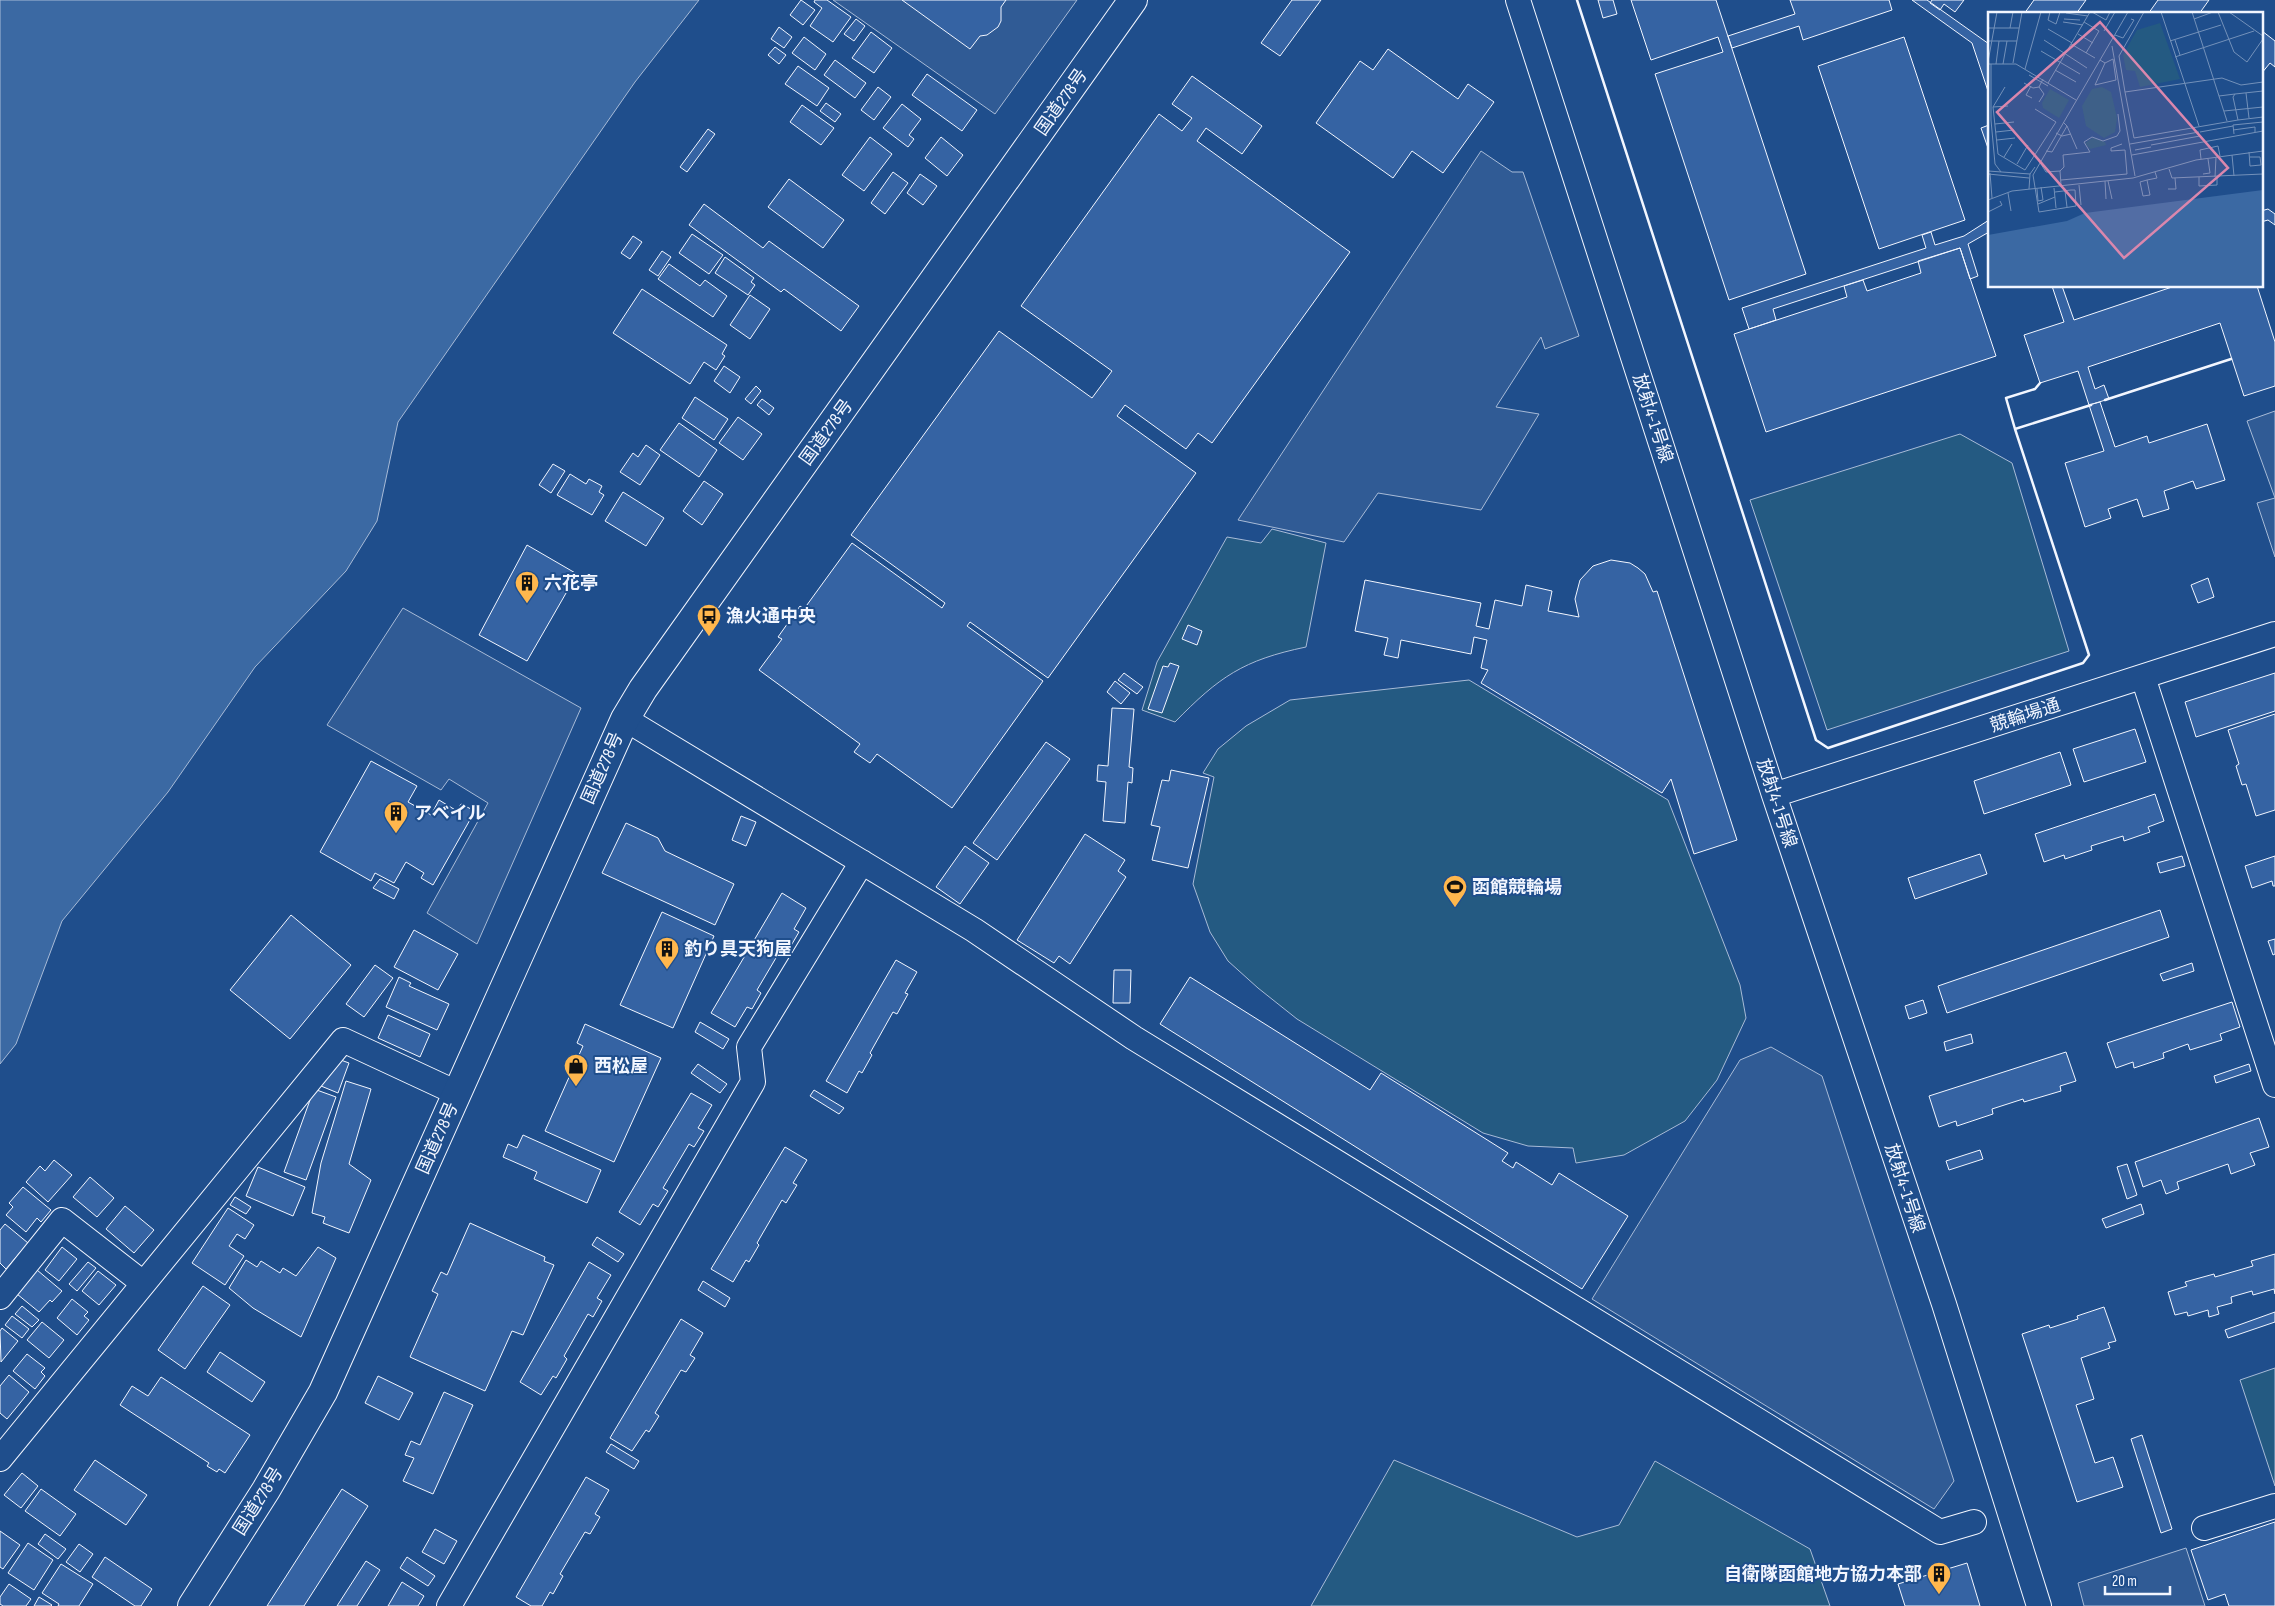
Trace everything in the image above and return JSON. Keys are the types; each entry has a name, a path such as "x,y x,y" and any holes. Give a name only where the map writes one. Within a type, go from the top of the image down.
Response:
{"highway":[{"name":"国道278号","path":"192,1606 266,1490 323,1392 624,719 643,689 1133,0"}],"street":[{"name":"放射4-1号線","path":"1518,0 1774,795 1944,1304 2039,1606"},
{"name":"競輪場通","path":"1774,795 2275,634"},
{"path":"2143,677 2275,1085"},
{"path":"624,719 974,930 1134,1038 1940,1532 1974,1522"},
{"path":"448,1606 752,1082 749,1047 862,862"},
{"path":"3,1449 143,1283 343,1040 457,1093"},
{"path":"0,1297 62,1220 143,1283"},
{"path":"2204,1528 2275,1506"}],"shaded area":[{"path":"0,0 699,0 635,82 398,422 377,521 346,571 255,667 168,792 62,921 16,1044 0,1064"},
{"path":"833,0 1077,0 995,114"},
{"path":"1481,151 1512,172 1523,172 1579,336 1545,349 1541,337 1496,407 1539,414 1481,510 1378,493 1344,542 1238,520"},
{"path":"2275,411 2275,498 2247,421"},
{"path":"1960,434 2012,463 2069,651 1827,730 1750,500"},
{"path":"2275,498 2275,557 2257,503"},
{"path":"1272,529 1326,543 1306,647 1265,658 1233,672 1205,693 1175,722 1142,710 1157,662 1227,537 1261,543"},
{"path":"403,608 581,708 477,944 427,913 488,803 449,779 441,790 327,725"},
{"name":"函館競輪場","path":"1469,680 1668,800 1740,985 1746,1018 1717,1080 1685,1121 1624,1155 1576,1163 1573,1148 1528,1146 1483,1133 1297,1019 1228,961 1210,932 1193,884 1214,777 1203,773 1218,749 1246,726 1290,700"},
{"path":"1771,1047 1822,1076 1954,1481 1934,1509 1592,1299 1740,1060"},
{"path":"2275,1368 2275,1486 2240,1380"},
{"path":"1394,1460 1577,1537 1619,1525 1655,1461 1810,1549 1830,1606 1311,1606"},
{"path":"2186,1548 2205,1606 2084,1606 2078,1583"}],"building":[{"path":"801,0 815,10 803,25 790,15"},
{"path":"815,0 827,0 851,17 833,42 810,26 822,8 814,2"},
{"path":"902,0 1006,0 1001,7 1001,21 998,27 987,35 980,36 970,49"},
{"path":"1292,0 1321,0 1280,56 1261,43"},
{"path":"1598,0 1613,0 1617,14 1603,18"},
{"path":"1631,0 1716,0 1806,274 1729,300 1655,74 1723,52 1718,37 1651,60"},
{"path":"1790,0 1889,0 1892,10 1803,40 1799,26 1732,48 1728,36 1795,14"},
{"path":"1912,0 1927,0 1988,43 1988,91 1972,43"},
{"path":"1932,0 1964,0 1955,12 1944,4 1940,10 1930,3"},
{"path":"2034,0 2086,0 2077,12 2025,12"},
{"path":"2158,0 2209,0 2200,12 2149,12"},
{"path":"856,19 865,26 854,41 844,34"},
{"path":"779,27 792,37 784,48 771,39"},
{"path":"2262,31 2275,41 2275,67 2270,63 2262,73"},
{"path":"871,32 892,48 874,73 852,58"},
{"path":"804,37 826,54 815,70 792,53"},
{"path":"1904,37 1965,220 1879,249 1818,66"},
{"path":"775,47 786,55 779,64 768,55"},
{"path":"1388,49 1458,99 1468,84 1494,102 1443,173 1412,151 1393,178 1316,123 1360,61 1373,70"},
{"path":"835,60 866,83 855,98 824,75"},
{"path":"798,66 829,88 817,106 785,84"},
{"path":"927,74 977,110 962,131 912,95"},
{"path":"1192,76 1262,126 1242,154 1206,128 1197,141 1350,252 1212,443 1198,433 1186,449 1125,405 1117,416 1196,473 1048,678 970,622 967,626 1043,681 952,808 877,754 870,763 854,752 860,744 759,670 782,639 778,637 800,606 804,609 852,543 942,608 945,603 851,535 999,331 1092,398 1112,371 1021,306 1159,114 1182,131 1192,118 1172,104"},
{"path":"878,87 891,97 874,120 861,110"},
{"path":"826,103 841,114 835,122 820,111"},
{"path":"902,104 921,119 909,135 914,139 908,147 883,128"},
{"path":"802,105 834,128 821,145 790,122"},
{"path":"1988,125 1988,148 1981,128"},
{"path":"708,129 715,134 687,172 680,167"},
{"path":"870,137 892,154 864,191 842,175"},
{"path":"941,137 963,155 947,176 925,158"},
{"path":"893,172 908,183 885,214 871,203"},
{"path":"920,174 937,186 923,205 907,193"},
{"path":"789,179 844,220 823,248 768,207"},
{"path":"704,204 763,248 769,241 859,306 841,331 784,289 781,292 689,225"},
{"path":"2268,209 2275,214 2275,225 2268,220 2262,222 2262,211"},
{"path":"1988,221 1988,233 1968,244 1978,276 1970,279 1960,248 1773,309 1776,320 1749,329 1742,308 1926,248 1922,235 1931,232 1935,245 1964,236"},
{"path":"692,234 723,255 709,274 679,253"},
{"path":"633,236 642,242 630,259 621,253"},
{"path":"1960,248 1996,356 1766,432 1734,334 1847,297 1844,286 1863,280 1867,291 1921,273 1918,261"},
{"path":"662,251 671,257 658,276 649,270"},
{"path":"725,257 754,278 751,282 755,285 748,295 715,273"},
{"path":"669,264 700,286 705,280 727,296 713,317 658,279"},
{"path":"2053,288 2063,288 2074,320 2169,288 2258,288 2275,342 2275,386 2244,396 2220,323 2088,367 2095,389 2104,385 2109,399 2089,405 2078,371 2040,383 2024,335 2064,322"},
{"path":"642,289 727,345 722,354 725,356 716,370 704,362 690,384 613,333"},
{"path":"750,295 770,309 750,339 730,325"},
{"path":"724,366 740,377 730,393 714,381"},
{"path":"756,386 761,391 751,404 745,399"},
{"path":"695,397 728,419 714,440 682,418"},
{"path":"762,399 774,408 769,415 757,405"},
{"path":"2100,402 2115,447 2147,436 2149,443 2207,424 2225,480 2196,489 2193,481 2164,491 2169,509 2143,517 2137,499 2108,509 2111,518 2085,527 2065,463 2104,451 2089,405"},
{"path":"738,417 762,434 743,460 719,443"},
{"path":"679,423 717,450 699,477 660,450"},
{"path":"646,445 660,455 640,485 620,472 633,453 638,457"},
{"path":"553,464 565,471 551,493 539,485"},
{"path":"570,474 586,484 589,479 602,486 599,492 604,495 592,515 557,495"},
{"path":"704,481 723,494 702,525 683,511"},
{"path":"623,492 664,518 646,546 605,521"},
{"name":"六花亭","path":"527,545 577,574 527,661 479,635"},
{"path":"1611,560 1630,563 1638,568 1645,574 1653,592 1657,591 1737,840 1694,854 1671,779 1662,793 1481,683 1488,670 1481,668 1487,640 1474,637 1471,654 1401,640 1398,658 1384,655 1388,638 1355,631 1365,580 1481,603 1476,626 1489,629 1495,600 1522,606 1526,585 1552,591 1548,611 1579,617 1575,599 1580,580 1593,566"},
{"path":"2208,578 2214,597 2198,603 2191,585"},
{"path":"1188,625 1202,631 1197,645 1182,639"},
{"path":"1170,663 1179,666 1162,713 1148,709 1163,666 1168,667"},
{"path":"1124,673 1143,687 1137,694 1118,680"},
{"path":"2275,673 2275,711 2196,737 2185,702"},
{"path":"1115,681 1130,693 1121,704 1107,692"},
{"path":"1112,708 1134,709 1129,767 1133,768 1132,783 1128,782 1125,823 1103,821 1106,782 1097,781 1098,765 1108,766"},
{"path":"2275,714 2275,810 2256,816 2246,784 2242,785 2236,766 2239,764 2228,730"},
{"path":"2135,729 2146,762 2084,782 2073,749"},
{"path":"1046,742 1070,759 997,860 973,843"},
{"path":"2060,752 2071,785 1984,814 1974,781"},
{"name":"アベイル","path":"371,761 417,786 408,802 431,815 439,800 457,811 461,804 475,811 433,885 421,878 424,873 406,862 394,883 375,873 371,881 320,852"},
{"path":"1171,770 1209,778 1188,868 1152,860 1160,827 1151,825 1162,780 1169,781"},
{"path":"2155,794 2164,821 2148,827 2150,832 2124,841 2123,836 2091,846 2092,850 2065,859 2064,855 2044,862 2035,834"},
{"path":"741,816 756,822 746,846 732,840"},
{"path":"626,823 658,838 665,851 734,884 715,925 602,873"},
{"path":"1085,834 1125,860 1118,871 1126,877 1070,964 1059,956 1054,963 1017,940"},
{"path":"965,846 989,863 960,904 936,887"},
{"path":"1980,854 1987,874 1915,899 1908,878"},
{"path":"2182,856 2185,866 2160,873 2157,863"},
{"path":"2275,856 2275,886 2273,886 2272,881 2252,888 2245,866"},
{"path":"380,879 399,889 394,899 373,888"},
{"path":"782,893 806,908 794,929 799,932 789,949 783,946 757,990 761,993 752,1009 747,1007 735,1027 711,1013"},
{"path":"2160,910 2169,937 1947,1013 1938,986"},
{"name":"釣り具天狗屋","path":"662,912 714,936 673,1028 620,1005"},
{"path":"291,915 351,965 290,1039 230,990"},
{"path":"414,930 458,954 438,990 394,967"},
{"path":"2275,939 2275,954 2273,955 2268,941"},
{"path":"896,960 917,972 905,993 908,994 897,1014 893,1012 870,1053 872,1055 862,1073 859,1071 847,1093 826,1081"},
{"path":"2192,963 2194,971 2163,981 2160,974"},
{"path":"375,965 393,978 364,1017 346,1004"},
{"path":"1114,970 1131,970 1130,1003 1113,1003"},
{"path":"399,977 411,983 409,986 449,1004 437,1030 386,1007"},
{"path":"1190,977 1370,1090 1381,1073 1508,1153 1502,1161 1513,1168 1516,1162 1552,1185 1559,1173 1628,1216 1582,1289 1160,1024"},
{"path":"1923,1000 1927,1013 1909,1019 1905,1006"},
{"path":"2232,1002 2240,1027 2220,1034 2222,1040 2190,1050 2188,1044 2163,1053 2164,1058 2134,1068 2133,1062 2116,1068 2107,1043"},
{"path":"388,1015 430,1034 420,1057 378,1038"},
{"path":"700,1022 729,1039 723,1049 695,1032"},
{"path":"585,1024 661,1058 614,1162 545,1131 583,1046 577,1043"},
{"path":"1971,1034 1973,1043 1946,1051 1944,1042"},
{"path":"2066,1052 2076,1081 2060,1086 2061,1091 2024,1102 2023,1099 1992,1109 1993,1114 1957,1126 1956,1121 1939,1127 1929,1096"},
{"path":"338,1059 349,1063 338,1093 321,1086 328,1067 335,1069"},
{"path":"698,1064 727,1084 720,1093 691,1073"},
{"path":"2249,1064 2251,1071 2216,1083 2214,1076"},
{"path":"346,1081 371,1089 349,1164 371,1180 349,1233 323,1223 325,1217 312,1213 321,1163"},
{"path":"314,1089 336,1097 306,1180 284,1172"},
{"path":"814,1090 844,1108 839,1114 810,1096"},
{"path":"691,1093 712,1105 698,1128 704,1131 694,1147 689,1144 663,1188 668,1191 658,1207 653,1204 640,1225 619,1212"},
{"path":"2259,1118 2269,1147 2250,1153 2255,1165 2231,1174 2228,1164 2177,1182 2179,1189 2166,1194 2161,1180 2143,1187 2135,1162"},
{"path":"523,1135 601,1170 587,1203 534,1179 537,1172 503,1157 508,1144 517,1148"},
{"path":"785,1147 807,1160 793,1183 797,1185 786,1203 782,1200 757,1243 759,1245 749,1262 746,1260 733,1282 711,1269"},
{"path":"1980,1150 1983,1159 1949,1170 1946,1161"},
{"path":"54,1160 72,1175 48,1202 26,1182 40,1166 45,1171"},
{"path":"2127,1164 2137,1195 2127,1199 2117,1167"},
{"path":"258,1167 305,1187 293,1216 246,1196"},
{"path":"90,1177 114,1198 97,1217 73,1197"},
{"path":"23,1187 51,1210 41,1222 37,1218 26,1232 6,1215 13,1207 9,1203"},
{"path":"235,1197 251,1207 246,1214 230,1205"},
{"path":"2141,1204 2144,1214 2106,1228 2102,1219"},
{"path":"125,1206 154,1230 134,1253 106,1229"},
{"path":"228,1208 254,1225 245,1239 237,1234 229,1246 244,1256 225,1285 192,1263"},
{"path":"470,1223 545,1257 544,1261 554,1265 523,1335 512,1331 485,1391 410,1357 438,1294 432,1291 441,1272 447,1275"},
{"path":"5,1224 28,1243 6,1269 0,1263 0,1230"},
{"path":"597,1237 624,1254 618,1262 592,1245"},
{"path":"62,1247 77,1259 59,1281 45,1270"},
{"path":"318,1247 336,1258 301,1337 253,1308 229,1288 246,1260 257,1267 261,1261 280,1273 283,1268 296,1276"},
{"path":"2275,1254 2275,1294 2274,1289 2253,1295 2252,1291 2231,1297 2232,1303 2217,1307 2219,1314 2209,1317 2208,1310 2188,1316 2187,1312 2175,1315 2168,1292 2187,1286 2185,1282 2214,1274 2215,1277 2253,1266 2251,1261"},
{"path":"88,1262 96,1268 77,1291 69,1284"},
{"path":"589,1262 611,1275 597,1298 602,1301 593,1317 588,1314 564,1356 567,1359 556,1378 553,1376 541,1395 520,1382"},
{"path":"37,1270 62,1291 39,1312 17,1294"},
{"path":"98,1271 116,1285 99,1305 82,1291"},
{"path":"703,1281 730,1298 725,1307 698,1290"},
{"path":"203,1286 230,1305 185,1369 158,1350"},
{"path":"72,1299 88,1312 84,1316 89,1320 77,1335 57,1318"},
{"path":"22,1306 39,1320 32,1327 15,1314"},
{"path":"2104,1307 2116,1341 2108,1343 2110,1348 2081,1358 2094,1399 2076,1405 2095,1463 2113,1457 2123,1487 2077,1502 2022,1334 2049,1325 2050,1328 2078,1319 2077,1316"},
{"path":"2275,1312 2275,1322 2228,1338 2225,1330"},
{"path":"12,1316 29,1329 22,1338 5,1325"},
{"path":"681,1319 703,1333 690,1355 695,1358 686,1372 681,1370 655,1413 659,1416 649,1432 646,1430 632,1451 610,1438"},
{"path":"42,1322 64,1340 49,1358 27,1340"},
{"path":"2,1328 18,1341 1,1362 0,1331"},
{"path":"220,1352 265,1382 252,1402 207,1372"},
{"path":"27,1354 45,1368 41,1372 45,1376 35,1389 13,1371"},
{"path":"9,1375 29,1392 7,1419 0,1413 0,1386"},
{"path":"378,1376 413,1393 399,1420 365,1403"},
{"path":"161,1377 250,1435 225,1473 219,1469 217,1472 207,1466 209,1463 120,1405 132,1386 148,1396"},
{"path":"444,1392 473,1405 433,1494 403,1481 414,1458 405,1455 411,1441 420,1445"},
{"path":"2142,1435 2172,1529 2161,1533 2131,1439"},
{"path":"611,1444 639,1461 634,1469 606,1452"},
{"path":"95,1460 147,1495 126,1525 74,1490"},
{"path":"22,1473 38,1486 21,1508 4,1495"},
{"path":"586,1477 609,1490 595,1514 600,1517 590,1534 585,1532 560,1574 563,1576 553,1594 550,1592 542,1606 531,1606 516,1597"},
{"path":"41,1489 76,1514 60,1536 25,1511"},
{"path":"342,1489 368,1506 304,1606 267,1606"},
{"path":"2275,1522 2275,1606 2229,1606 2225,1594 2208,1600 2191,1550"},
{"path":"435,1529 457,1541 444,1564 422,1552"},
{"path":"0,1531 20,1545 3,1569 0,1567"},
{"path":"45,1534 66,1549 58,1559 38,1544"},
{"path":"28,1543 53,1560 34,1590 8,1573"},
{"path":"79,1544 93,1554 80,1572 66,1562"},
{"path":"105,1557 152,1589 141,1606 135,1606 92,1577"},
{"path":"407,1557 435,1576 428,1586 400,1568"},
{"path":"366,1561 380,1570 357,1606 337,1606"},
{"name":"自衛隊函館地方協力本部","path":"1967,1563 1980,1606 1905,1606 1898,1584"},
{"path":"61,1564 93,1584 79,1606 58,1606 59,1604 42,1593"},
{"path":"402,1582 424,1596 418,1606 388,1606"},
{"path":"9,1584 31,1599 26,1606 3,1606 0,1604 0,1597"},
{"path":"39,1597 52,1605 34,1606"}],"wall":[{"path":"1577,0 1816,740 1828,748 2083,663 2089,655 2015,429 2091,405"},
{"path":"2105,400 2231,359"},
{"path":"2015,429 2006,398 2035,389 2040,383"}],"place":[{"name":"六花亭","path":"527,604"},
{"name":"漁火通中央","path":"709,637"},
{"name":"アベイル","path":"396,834"},
{"name":"函館競輪場","path":"1455,908"},
{"name":"釣り具天狗屋","path":"667,970"},
{"name":"西松屋","path":"576,1087"},
{"name":"自衛隊函館地方協力本部","path":"1939,1595"}]}
